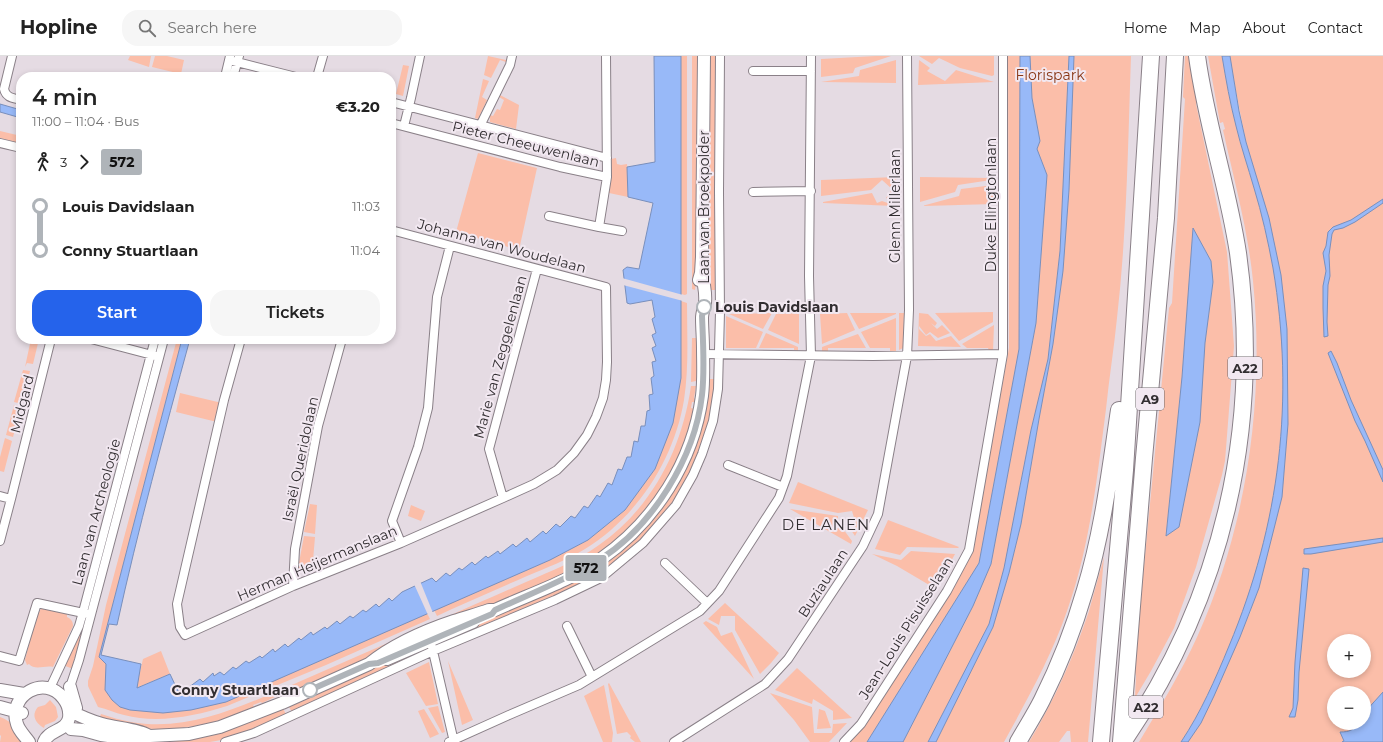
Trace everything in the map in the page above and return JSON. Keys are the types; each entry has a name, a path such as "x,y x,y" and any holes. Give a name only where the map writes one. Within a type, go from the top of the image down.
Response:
{"highway":[{"name":"A9","path":"1101,742 1124,470 1151,56"},
{"name":"A9","path":"1122,742 1144,458 1166,218 1175,56"},
{"name":"A22","path":"1122,742 1167,671 1199,602 1224,523 1240,442 1246,348 1238,252 1229,205 1204,99 1197,56"},
{"path":"1018,742 1042,701 1061,658 1074,626 1086,588 1101,524 1121,394 1132,346"}],"main road":[{"name":"Laan van Broekpolder","path":"72,729 83,730 105,738 144,740 150,736 190,734 226,725 369,664 406,641 429,641 455,620 489,610 495,610 578,572 601,559 641,525 656,507 681,465 690,443 702,397 704,378 702,316 705,302 705,285 701,273 704,56"},
{"path":"48,741 50,733 66,725 73,713 76,705 72,698 70,686"},
{"path":"0,690 24,694 41,687 50,688 61,694 73,713 72,729 64,736 48,741 41,739 31,733 24,721 18,715 0,707"},
{"path":"18,715 29,700 44,694 50,688"},
{"path":"24,694 18,703 18,727 28,742"},
{"path":"0,713 18,715"},
{"name":"Laan van Broekpolder","path":"73,713 104,724 144,732 150,736"}],"street":[{"path":"12,56 4,89 8,97 16,99"},
{"path":"318,72 323,56"},
{"path":"404,126 420,56"},
{"path":"480,126 510,65 512,56"},
{"path":"606,56 607,178"},
{"name":"Laan van Broekpolder","path":"225,742 254,732 429,641 555,600 601,578 643,543 676,506 694,475 702,454 713,420 718,390 720,56"},
{"path":"429,641 452,741 509,714 580,685 700,611 719,591 777,500 783,487 787,476 811,356 809,276 811,190 811,56"},
{"name":"Glenn Millerlaan","path":"907,56 909,310 907,356"},
{"name":"Duke Ellingtonlaan","path":"1003,56 1004,354"},
{"path":"227,72 234,58"},
{"path":"233,72 234,58"},
{"path":"234,58 280,72"},
{"path":"753,71 811,71"},
{"name":"Pieter Cheeuwenlaan","path":"396,103 607,158"},
{"name":"Pieter Cheeuwenlaan","path":"396,124 607,178 599,227"},
{"path":"0,143 16,147"},
{"path":"753,192 811,190"},
{"path":"549,216 622,231"},
{"name":"Johanna van Woudelaan","path":"396,231 606,287"},
{"path":"401,543 392,521 418,447 428,408 437,297 450,246"},
{"name":"Marie van Zeggelenlaan","path":"503,498 489,449 537,269"},
{"name":"Herman Heijermanslaan","path":"239,344 224,400 177,604 180,627 184,635 293,586 401,543 503,498 534,484 557,470 574,453 587,435 600,404 606,380 607,362 606,287"},
{"name":"Midgard","path":"0,541 50,344"},
{"path":"111,344 159,356"},
{"name":"Laan van Archeologie","path":"70,686 79,660 87,613 154,344"},
{"name":"Laan van Archeologie","path":"50,688 79,626 87,613 163,344"},
{"name":"Israël Queridolaan","path":"293,586 295,549 318,426 341,344"},
{"path":"703,354 811,356 1004,354"},
{"name":"Jean-Louis Pisuisselaan","path":"844,742 861,724 947,591 969,550 1004,354"},
{"name":"Buziaulaan","path":"674,742 765,684 788,659 863,546 878,514 907,356"},
{"path":"728,465 783,487"},
{"path":"0,496 11,499"},
{"path":"664,563 707,603"},
{"path":"0,656 19,661 37,603 87,613"},
{"path":"566,626 592,677"}],"green space":[{"path":"130,56 151,56 149,67 128,60"},
{"path":"155,56 167,56 184,60 181,72 173,72 152,67"},
{"path":"488,56 506,60 506,62 500,60 491,78 484,75"},
{"path":"681,56 687,56 687,294 685,295 681,294"},
{"path":"692,56 699,56 700,249 695,290 692,289"},
{"path":"709,56 716,56 717,290 709,290"},
{"path":"891,56 855,68 853,73 821,77 821,59"},
{"path":"919,56 994,56 994,75 992,76 960,68 939,58 932,64"},
{"path":"1008,56 1020,56 1019,349 979,563 867,742 850,742 865,726 954,587 971,555 1009,348"},
{"name":"Florispark","path":"1030,56 1069,56 1060,251 1048,359 1031,430 1004,569 989,624 928,742 903,742 973,606 991,564 1036,323 1047,175 1037,149 1040,141 1032,98"},
{"path":"1074,56 1131,56 1127,187 1120,285 1099,461 1092,512 1082,562 1067,611 1054,645 1004,742 936,742 993,627 1009,573 1021,524 1053,344 1063,271 1069,190"},
{"path":"1185,56 1191,56 1198,101 1196,104 1227,252 1234,346 1225,461 1196,567 1174,628 1135,698 1136,676 1134,669 1169,308 1172,303 1185,99 1183,97","holes":["1193,229 1211,261 1213,282 1205,343 1166,535 1182,377"]},
{"path":"1208,56 1222,56 1228,91 1240,142 1260,208 1267,238 1279,307 1282,346 1282,425 1273,503 1264,541 1251,588 1224,659 1201,707 1181,742 1139,742 1185,663 1215,593 1229,550 1240,506 1254,416 1256,326 1251,262 1223,130 1225,129 1223,122 1220,123"},
{"path":"1229,56 1383,56 1383,742 1188,742 1250,613 1282,496 1288,424 1287,329 1276,251 1246,142"},
{"path":"896,60 896,83 821,82 859,76 860,70"},
{"path":"919,60 930,68 927,71 945,81 956,70 994,82 918,85"},
{"path":"403,65 409,66 403,96 396,94"},
{"path":"483,79 489,81 482,97 487,100 478,119 475,118"},
{"path":"500,95 519,105 516,129 490,122 490,115 493,116 497,109 500,110 504,100 499,97"},
{"path":"0,131 16,135 16,143 0,138"},
{"path":"478,153 537,168 519,250 456,232"},
{"path":"616,158 617,164 627,164 628,197 609,193 611,159"},
{"path":"896,177 896,202 886,198 892,189 882,180 871,190 821,196 821,180"},
{"path":"920,177 991,178 991,180 958,185 955,192 920,202"},
{"path":"994,185 994,204 922,206 959,196 961,189"},
{"path":"872,193 877,203 882,201 896,206 823,203 823,202"},
{"path":"681,301 687,303 687,364 684,400 672,444 662,465 637,504 604,536 578,553 437,616 434,610 550,560 588,540 625,510 681,378"},
{"path":"993,312 993,322 959,341 935,313"},
{"path":"772,313 763,329 729,314"},
{"path":"799,313 799,344 768,330 776,314"},
{"path":"847,313 855,330 822,344 820,314"},
{"path":"850,313 896,313 896,314 859,329"},
{"path":"899,313 904,313 903,348 899,350"},
{"path":"919,313 928,314 937,323 935,326 931,323 937,329 942,325 950,333 938,338 930,332 926,335 919,326 919,329 926,336 930,334 936,341 951,336 961,347 918,346"},
{"path":"726,316 763,332 756,348 726,348"},
{"path":"896,318 896,351 890,351 890,348 870,348 861,332"},
{"path":"994,325 993,351 989,351 988,348 967,348 962,344"},
{"path":"766,333 798,347 798,351 794,350 794,348 759,348"},
{"path":"858,334 866,348 828,348 828,352 822,351 822,347"},
{"path":"692,338 699,338 699,380 691,382"},
{"path":"30,344 38,344 33,364 27,363 25,367"},
{"path":"176,344 181,344 99,657 106,664 107,672 130,710 427,613 430,619 326,665 227,706 189,716 150,719 124,715 98,707 88,686 106,605"},
{"path":"23,370 30,371 22,404 14,402"},
{"path":"709,379 715,379 711,415 703,443 680,493 656,527 614,564 595,577 570,590 447,643 446,639 448,635 586,573 667,500"},
{"path":"691,386 696,386 694,398 696,399 695,402 692,402 691,408 695,409 684,446 660,494 627,532 596,556 569,572 496,604 440,620 573,561 591,551 618,530 649,495 662,475 680,432 687,409"},
{"path":"180,393 222,403 217,422 176,412"},
{"path":"14,405 21,407 13,437 6,435"},
{"path":"5,438 12,441 4,472 0,471 0,457"},
{"path":"798,482 868,510 855,536 849,527 856,524 852,511 838,513 789,503"},
{"path":"310,504 317,505 315,534 304,532"},
{"path":"411,505 425,511 421,521 408,516"},
{"path":"790,509 838,516 838,522 852,541 851,544"},
{"path":"888,520 959,547 907,547 900,555 875,549"},
{"path":"304,536 315,537 312,572 298,568"},
{"path":"911,551 955,554 936,589 897,566 872,554 901,560"},
{"path":"1104,557 1088,742 1071,742 1070,731 1067,731 1059,742 1029,742 1063,678 1077,645 1089,611"},
{"path":"725,603 779,653 760,674 735,630 735,616 721,616 719,625 708,619"},
{"path":"41,609 67,613 67,617 71,619 73,623 73,626 53,667 34,667 29,664 27,665 25,660 34,626"},
{"path":"706,621 717,627 721,636 732,632 754,679 703,623"},
{"path":"431,624 372,657 283,697 280,691 278,692 278,691"},
{"path":"82,628 84,628 73,669 63,665"},
{"path":"161,651 170,674 136,688 143,659"},
{"path":"404,654 407,661 292,712 289,707 315,696 314,693"},
{"path":"448,661 473,720 462,725"},
{"path":"429,662 438,704 426,706 406,673"},
{"path":"797,668 852,718 833,720 833,711 813,699 812,704 775,690"},
{"path":"609,683 641,742 635,742 630,738 631,736 627,732 617,734"},
{"path":"604,685 613,733 612,742 603,742 584,696"},
{"path":"275,692 277,696 262,703 253,705 254,707 249,709 249,711 222,720 195,726 167,729 138,728 123,726 99,719 101,714 127,721 150,724 187,722 223,713"},
{"path":"770,693 812,707 814,733 832,733 833,724 847,723 829,742 810,742 794,720"},
{"path":"50,700 56,707 58,717 55,721 45,725 44,728 38,724 34,716 38,707 45,705"},
{"path":"438,706 445,732 442,733 428,708"},
{"path":"282,707 286,714 249,731 230,737 210,742 170,742 192,739"},
{"path":"424,709 439,734 430,738 418,711"},
{"path":"819,709 825,711 831,728 817,729"},
{"path":"0,717 12,724 24,742 0,742"}],"water":[{"path":"654,56 681,56 681,378 673,423 655,469 625,510 588,540 550,560 226,702 191,710 163,713 130,710 120,707 112,700 105,690 106,664 99,657 181,344 189,344 142,517 117,625 109,624 101,655 141,664 137,688 170,674 178,691 180,690 181,693 200,679 203,682 213,673 214,676 220,672 224,675 233,667 236,669 246,661 249,663 260,656 262,658 273,649 275,652 285,644 288,647 299,638 301,640 311,632 313,635 325,627 327,629 337,621 340,624 350,616 353,618 363,610 366,612 376,604 379,607 389,598 392,601 402,592 432,578 436,582 446,573 450,576 459,568 462,570 472,562 475,565 486,556 488,558 498,551 500,554 513,544 516,547 527,538 530,542 543,531 546,534 556,524 560,527 571,516 575,518 584,506 588,508 597,495 600,497 608,483 612,485 618,469 622,470 627,457 631,457 634,441 638,442 641,426 645,426 647,411 650,410 649,395 653,394 651,378 654,376 652,362 656,361 652,348 656,346 652,335 656,333 652,319 655,317 652,300 630,304 627,303 623,270 627,267 639,269 653,203 628,197 627,167 655,162"},
{"path":"1020,56 1030,56 1032,98 1040,141 1037,149 1047,175 1036,323 991,564 973,606 903,742 867,742 979,563 1019,349"},
{"path":"1069,56 1074,56 1069,190 1063,271 1053,344 1021,524 1009,573 993,627 936,742 928,742 989,624 1004,568 1031,430 1048,359 1060,251"},
{"path":"1222,56 1230,56 1239,111 1246,142 1269,218 1281,275 1287,329 1288,424 1282,497 1259,588 1240,637 1201,723 1188,742 1181,742 1195,719 1213,683 1246,600 1260,554 1271,507 1278,460 1282,413 1283,365 1280,317 1273,268 1260,208 1240,142 1228,91"},
{"path":"0,104 16,109 16,117 0,112"},
{"path":"1383,199 1383,203 1355,222 1343,228 1334,230 1332,234 1329,255 1330,276 1328,285 1328,336 1324,337 1323,286 1326,271 1323,253 1326,246 1328,232 1333,227 1351,220"},
{"path":"1193,228 1211,261 1213,282 1205,343 1200,422 1179,527 1166,536 1182,377"},
{"path":"1331,351 1351,400 1383,470 1383,482 1355,421 1328,353"},
{"path":"1383,538 1383,542 1304,554 1304,549"},
{"path":"1303,568 1309,569 1299,672 1298,700 1295,717 1289,717 1293,708 1295,662"},
{"path":"1383,692 1383,742 1342,742 1344,741 1340,732 1351,730 1371,730 1371,705"}],"pier":[{"path":"622,278 683,295 683,301 623,285"},
{"path":"420,581 433,613 428,615 414,584"}],"bus line":[{"name":"572","path":"310,690 369,664 378,663 492,614 495,610 560,581 601,559 641,525 656,507 669,486 681,465 690,443 702,397 704,378 702,316 704,307"}],"place":[{"name":"Louis Davidslaan","path":"704,307"},
{"name":"Conny Stuartlaan","path":"310,690"}],"district":[{"name":"DE LANEN","path":"826,524"}]}
